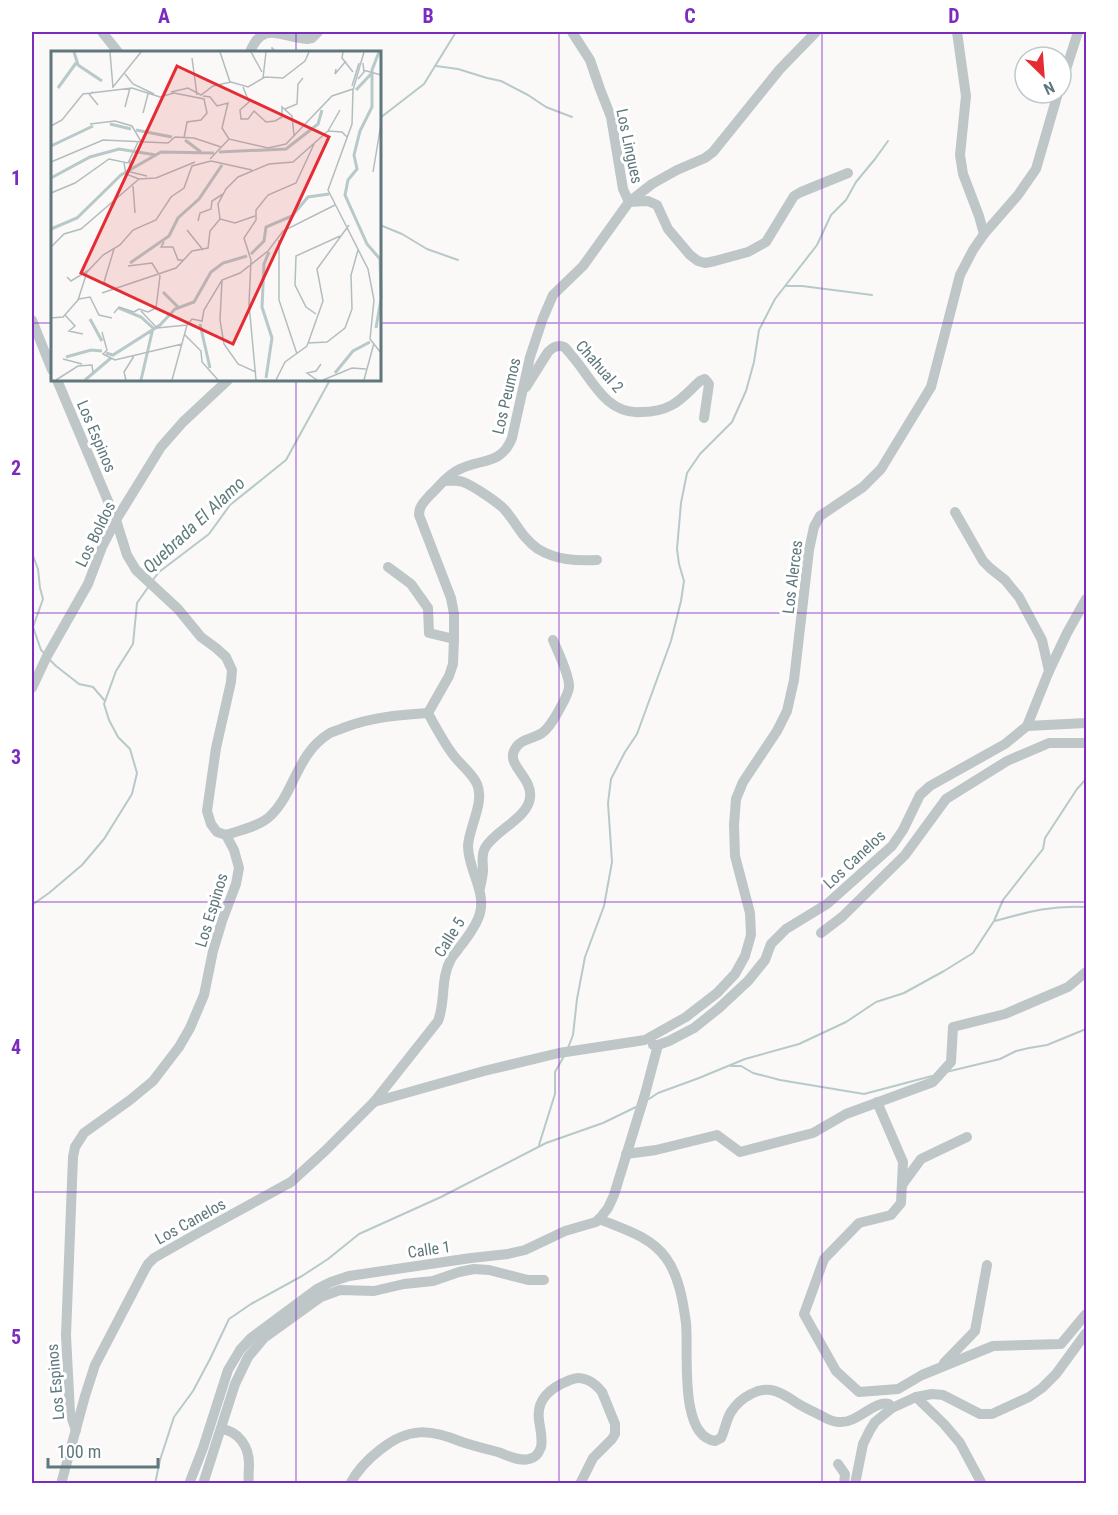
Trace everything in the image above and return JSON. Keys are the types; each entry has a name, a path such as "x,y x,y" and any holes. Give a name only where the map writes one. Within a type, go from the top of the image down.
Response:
{"street":[{"path":"102,32 117,51"},
{"path":"253,50 256,40 267,32 307,39 312,38 318,32"},
{"name":"Los Lingues","path":"572,32 590,60 611,117 623,189 629,202"},
{"name":"Los Peumos","path":"428,713 449,676 453,664 454,614 451,598 419,515 420,506 456,470 492,459 502,454 509,446 513,438 530,357 553,295 583,266 629,202 652,184 713,152 780,69 816,32"},
{"path":"957,32 966,96 960,155 963,174 984,234"},
{"path":"1073,53 1080,34"},
{"name":"Los Alerces","path":"645,1040 686,1017 717,993 735,974 745,956 751,936 750,913 735,856 736,799 743,782 777,731 787,711 794,680 809,550 814,527 820,516 872,479 881,469 921,405 931,387 960,275 984,234 1029,181 1036,169 1055,105"},
{"path":"629,202 653,203 657,206 668,229 690,255 698,261 715,261 748,252 766,242 794,196 848,172"},
{"path":"32,320 51,368"},
{"name":"Chahual 2","path":"520,398 548,352 552,348 561,346 580,365 605,399 633,413 660,410 673,404 700,381 705,380 709,384 704,418"},
{"name":"Los Espinos","path":"57,381 136,570 178,609 201,637 226,657 232,670 216,748 207,812 217,832 226,835 234,850 239,868 213,951 204,994 190,1028 179,1047 153,1081 84,1133 75,1147 66,1335 70,1413 76,1430"},
{"name":"Los Boldos","path":"32,688 47,656 88,584 102,547 116,520 161,447 183,422 227,381"},
{"path":"444,481 465,483 496,502 504,508 525,538 540,550 576,561 597,560"},
{"path":"955,512 983,561 1005,580 1019,597 1042,640 1049,671"},
{"path":"388,567 411,584 428,608 429,633 454,639"},
{"path":"1086,599 1049,671 1028,726 1086,723"},
{"path":"480,892 484,849 525,811 530,798 525,777 514,764 512,758 514,751 522,742 545,731 554,720 567,693 568,679 553,640"},
{"path":"226,835 268,818 281,803 300,764 330,733 360,722 387,716 428,713"},
{"name":"Calle 5","path":"374,1101 438,1021 442,1011 445,974 451,958 474,926 482,903 468,847 470,830 480,798 478,786 454,756 428,713"},
{"name":"Los Canelos","path":"658,1045 693,1028 719,1008 748,981 765,960 771,944 786,929 827,904 892,846 903,830 920,795 930,786 1005,744 1028,726"},
{"path":"821,933 842,917 905,855 946,799 1007,760 1049,743 1086,743"},
{"path":"626,1154 656,1150 717,1135 740,1152 813,1132 846,1114 933,1082 951,1062 954,1027 1005,1014 1068,987 1086,972"},
{"path":"374,1101 559,1053 645,1040 652,1045 658,1045 611,1201 599,1220 650,1242 661,1252 674,1271 682,1298 686,1325 686,1380 696,1425 703,1435 710,1440 717,1441 721,1438 728,1417 736,1405 750,1394 763,1389 781,1392 836,1422 849,1421 882,1403 889,1404 892,1408"},
{"name":"Los Canelos","path":"61,1484 95,1365 148,1264 154,1258 291,1182 374,1101"},
{"path":"877,1102 903,1162 901,1203 891,1215 859,1223 824,1259 804,1314 836,1371 859,1392 898,1389 922,1375 993,1346 1061,1344 1086,1314"},
{"path":"902,1186 921,1159 967,1137"},
{"name":"Calle 1","path":"189,1484 228,1370 236,1356 251,1338 317,1289 349,1276 517,1252 599,1220"},
{"path":"939,1368 975,1331 987,1265"},
{"path":"203,1484 238,1374 253,1350 271,1333 327,1293 346,1289 382,1290 404,1284 433,1281 474,1269 489,1270 519,1279 544,1280"},
{"path":"855,1484 863,1444 875,1422 892,1408 916,1397 932,1394 943,1395 980,1414 992,1414 1029,1397 1042,1388 1060,1369 1086,1333"},
{"path":"350,1484 365,1462 383,1448 405,1435 418,1432 445,1435 522,1460 533,1458 541,1446 539,1415 542,1400 551,1389 575,1377 589,1380 598,1387 616,1427 614,1437 593,1458 580,1484"},
{"path":"916,1397 960,1443 982,1484"},
{"path":"221,1429 234,1433 244,1445 248,1456 249,1484"},
{"path":"838,1464 845,1474 844,1484"}],"waterway":[{"name":"Quebrada El Alamo","path":"381,117 424,84 456,32"},
{"path":"272,48 275,51"},
{"path":"436,66 458,69 501,81 546,107 572,117"},
{"path":"568,1048 573,1035 585,957 604,906 612,862 608,803 611,779 637,734 671,641 681,601 684,581 677,549 681,503 687,473 700,454 732,422 746,391 759,330 775,299 817,245 831,215 846,200 856,182 888,141"},
{"path":"381,225 402,234 427,249 458,260"},
{"path":"786,286 872,295"},
{"name":"Quebrada El Alamo","path":"152,581 159,572 209,534 230,505 286,460 329,381"},
{"path":"32,553 38,569 43,599 33,627 41,650 45,654"},
{"name":"Quebrada El Alamo","path":"32,905 82,865 104,839 132,794 137,773 130,749 118,737 104,704 116,671 133,644 137,603 149,586"},
{"path":"49,659 79,684 93,687 105,701"},
{"path":"649,1099 658,1093 745,1059 799,1044 846,1022 876,1002 904,993 973,953 994,921 1003,900 1043,849 1045,838 1086,779"},
{"path":"995,921 1051,908 1086,907"},
{"path":"946,1072 1000,1059 1016,1051 1047,1045 1086,1029"},
{"path":"539,1145 555,1094 555,1072 564,1056"},
{"path":"731,1066 741,1066 753,1073 780,1080 864,1094 932,1076"},
{"path":"155,1484 174,1417 193,1391 229,1319 302,1276 359,1234 441,1197 546,1143 603,1123 636,1107"}]}
